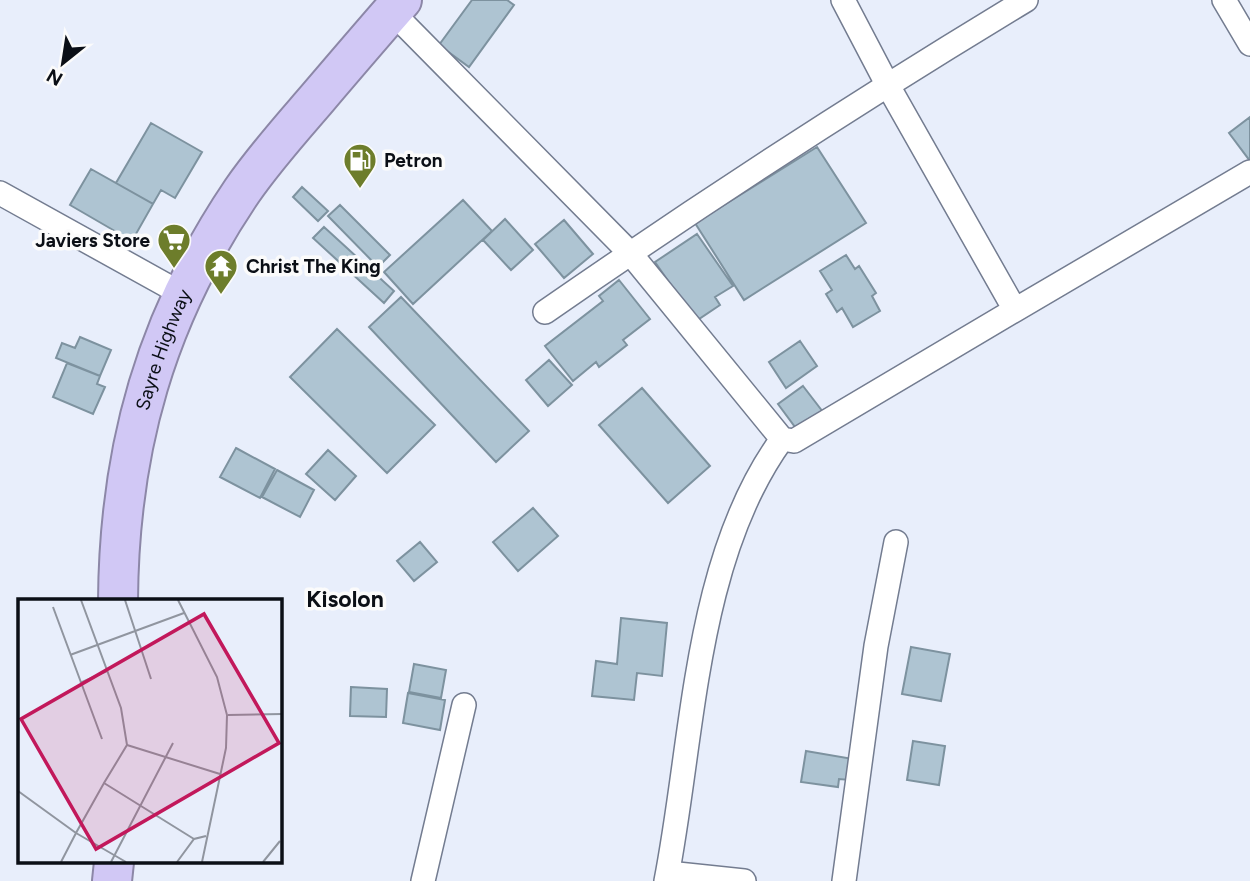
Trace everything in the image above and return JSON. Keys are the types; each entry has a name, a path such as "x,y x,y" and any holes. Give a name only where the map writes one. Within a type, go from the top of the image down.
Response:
{"highway":[{"name":"Sayre Highway","path":"118,599 122,517 140,413 158,351 182,295 243,190 289,131 397,6"}],"street":[{"path":"843,0 887,84 1015,310"},
{"path":"545,312 887,84 1026,0"},
{"path":"1224,0 1250,44"},
{"path":"397,6 630,253 782,439 794,440 1250,172"},
{"path":"0,193 182,295"},
{"path":"744,881 667,877 704,645 723,565 740,514 765,463 782,439"},
{"path":"844,881 876,646 896,542"},
{"path":"423,881 464,705"}],"building":[{"path":"472,0 507,0 514,5 469,67 439,45"},
{"path":"1250,117 1250,161 1229,133"},
{"path":"151,123 202,152 175,198 161,190 153,204 116,183"},
{"path":"817,147 866,223 744,300 695,223"},
{"path":"91,169 153,204 132,241 70,205"},
{"path":"302,187 328,211 318,221 293,197"},
{"path":"463,200 492,231 413,304 384,272"},
{"path":"340,205 390,255 378,267 328,216"},
{"path":"505,219 533,250 511,270 483,240"},
{"path":"564,220 593,254 564,278 535,244"},
{"path":"324,227 394,291 384,303 313,238"},
{"path":"697,234 733,286 715,297 720,305 696,321 655,262"},
{"path":"846,255 855,269 859,266 876,293 872,296 880,311 853,327 842,308 837,312 826,294 832,290 820,271"},
{"path":"619,280 650,319 623,340 627,345 599,367 596,362 573,381 545,346 603,301 599,296"},
{"path":"401,297 529,431 496,462 369,327"},
{"path":"337,329 435,425 387,473 290,377"},
{"path":"80,337 111,350 100,376 56,358 62,343 75,348"},
{"path":"800,341 817,366 786,388 769,362"},
{"path":"549,360 572,385 548,406 526,380"},
{"path":"67,363 100,376 97,384 105,387 93,414 53,397"},
{"path":"803,386 823,412 798,431 778,404"},
{"path":"642,388 710,466 668,503 599,425"},
{"path":"236,448 275,469 260,498 220,477"},
{"path":"328,450 356,476 335,500 306,474"},
{"path":"277,470 314,490 300,517 262,497"},
{"path":"533,508 558,536 518,571 493,542"},
{"path":"420,542 437,562 414,581 397,561"},
{"path":"621,618 667,623 662,676 637,673 634,700 592,696 596,661 617,664"},
{"path":"911,647 950,654 941,701 902,694"},
{"path":"414,664 446,670 441,698 409,692"},
{"path":"351,687 387,689 386,717 350,716"},
{"path":"408,693 445,700 440,730 403,723"},
{"path":"913,741 945,746 939,785 907,780"},
{"path":"806,751 853,759 850,780 839,779 838,787 801,782"}],"place":[{"name":"Petron","path":"360,190"},
{"name":"Javiers Store","path":"174,270"},
{"name":"Christ The King","path":"221,296"}],"district":[{"name":"Kisolon","path":"345,599"}]}
